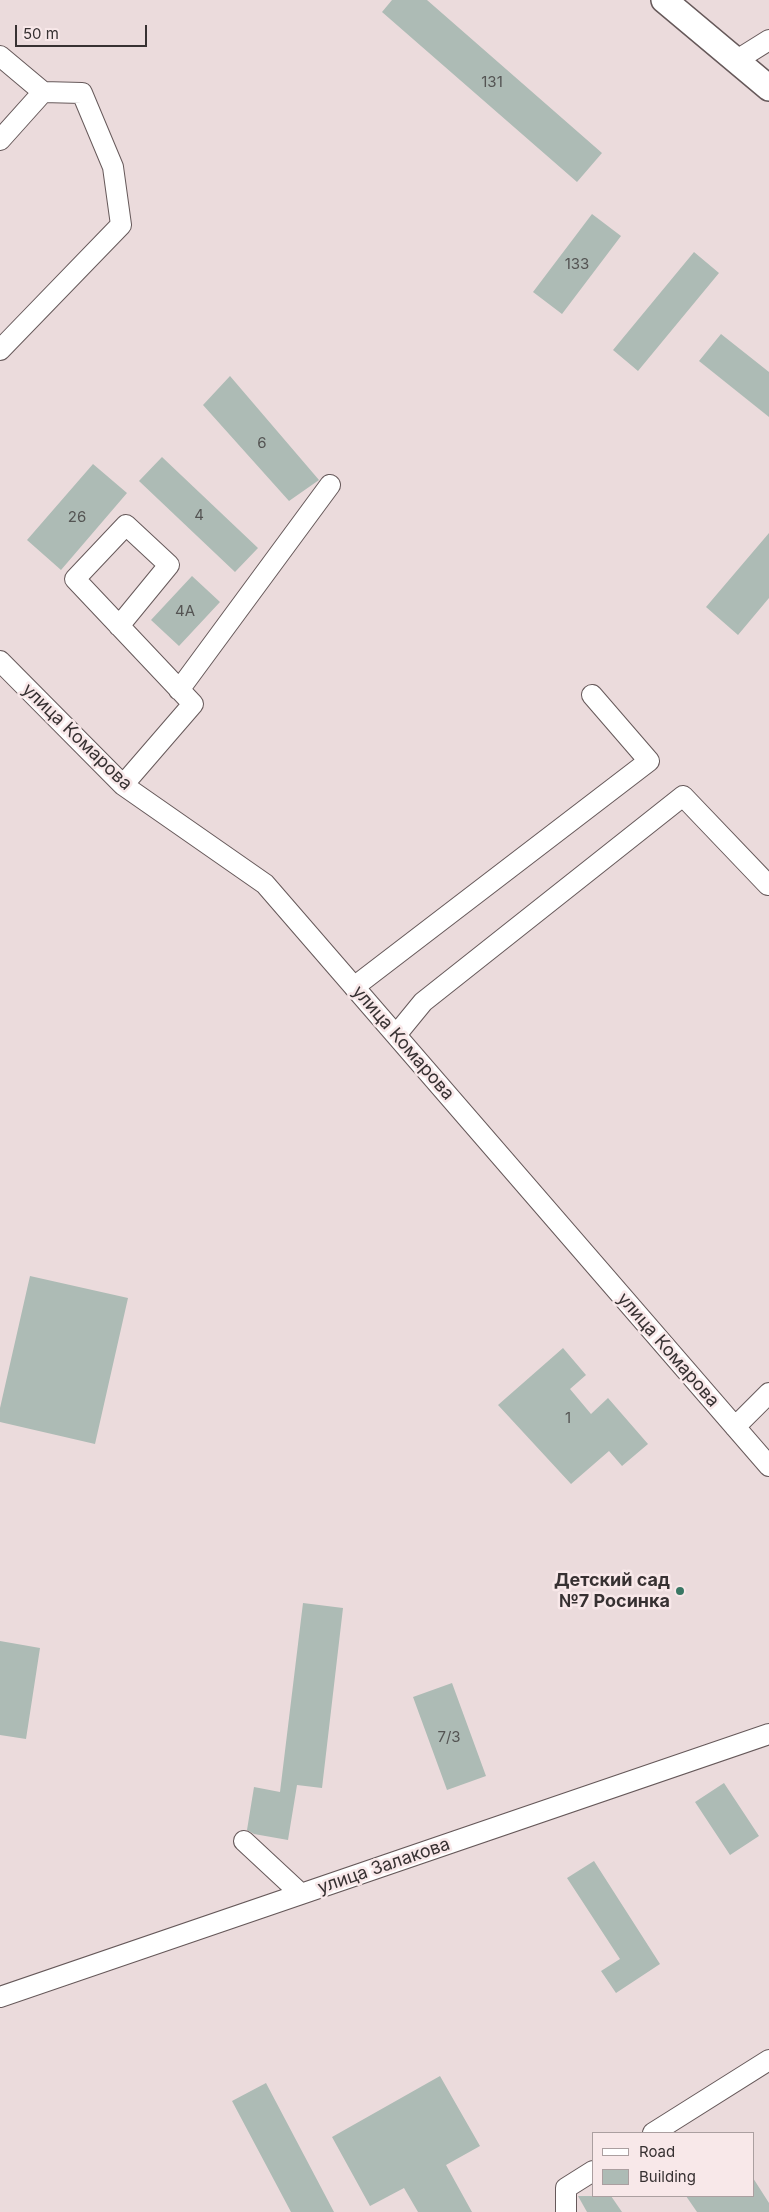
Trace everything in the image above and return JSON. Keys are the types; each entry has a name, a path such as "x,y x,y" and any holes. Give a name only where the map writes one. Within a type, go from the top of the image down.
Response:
{"main road":[{"path":"664,0 769,88"}],"street":[{"path":"736,60 769,40"},
{"path":"0,56 43,92 82,93 113,167 121,225 0,350"},
{"path":"3,130 43,92"},
{"path":"179,690 330,486"},
{"path":"119,626 169,565 126,525 74,579 192,704 123,785"},
{"name":"улица Комарова","path":"0,661 123,785 265,884 769,1466"},
{"path":"354,987 649,760 592,695"},
{"path":"396,1035 423,1002 683,796 768,885"},
{"path":"735,1427 769,1393"},
{"name":"улица Залакова","path":"0,1998 769,1734"},
{"path":"244,1841 301,1894"},
{"path":"655,2132 769,2060"},
{"path":"566,2212 566,2188 592,2172"}],"building":[{"path":"392,0 427,0 602,153 577,182 382,12"},
{"path":"592,214 621,236 562,314 533,292"},
{"path":"694,252 719,273 638,371 613,350"},
{"path":"721,334 769,372 769,417 699,361"},
{"path":"230,376 319,480 289,501 203,405"},
{"path":"162,457 258,548 235,572 139,481"},
{"path":"93,464 127,493 61,570 27,540"},
{"path":"769,533 769,598 738,635 706,607"},
{"path":"192,576 220,602 179,646 151,620"},
{"path":"30,1276 128,1298 95,1444 0,1422 0,1408"},
{"path":"563,1348 586,1375 570,1389 591,1414 608,1398 648,1444 622,1466 609,1451 571,1484 498,1405"},
{"path":"303,1603 343,1608 322,1788 297,1785 288,1840 254,1834 247,1830 254,1787 280,1792"},
{"path":"0,1641 40,1648 26,1739 0,1735"},
{"path":"452,1683 486,1776 447,1790 413,1697"},
{"path":"724,1783 759,1836 730,1855 695,1802"},
{"path":"594,1861 660,1964 616,1993 601,1971 620,1959 567,1878"},
{"path":"440,2076 480,2146 446,2165 472,2212 418,2212 404,2188 370,2206 332,2137"},
{"path":"266,2083 334,2212 291,2212 232,2101"},
{"path":"754,2180 769,2203 769,2212 697,2212 687,2197 754,2197"},
{"path":"578,2196 612,2197 622,2212 587,2212"}],"place":[{"name":"Детский сад №7 Росинка","path":"680,1591"}]}
